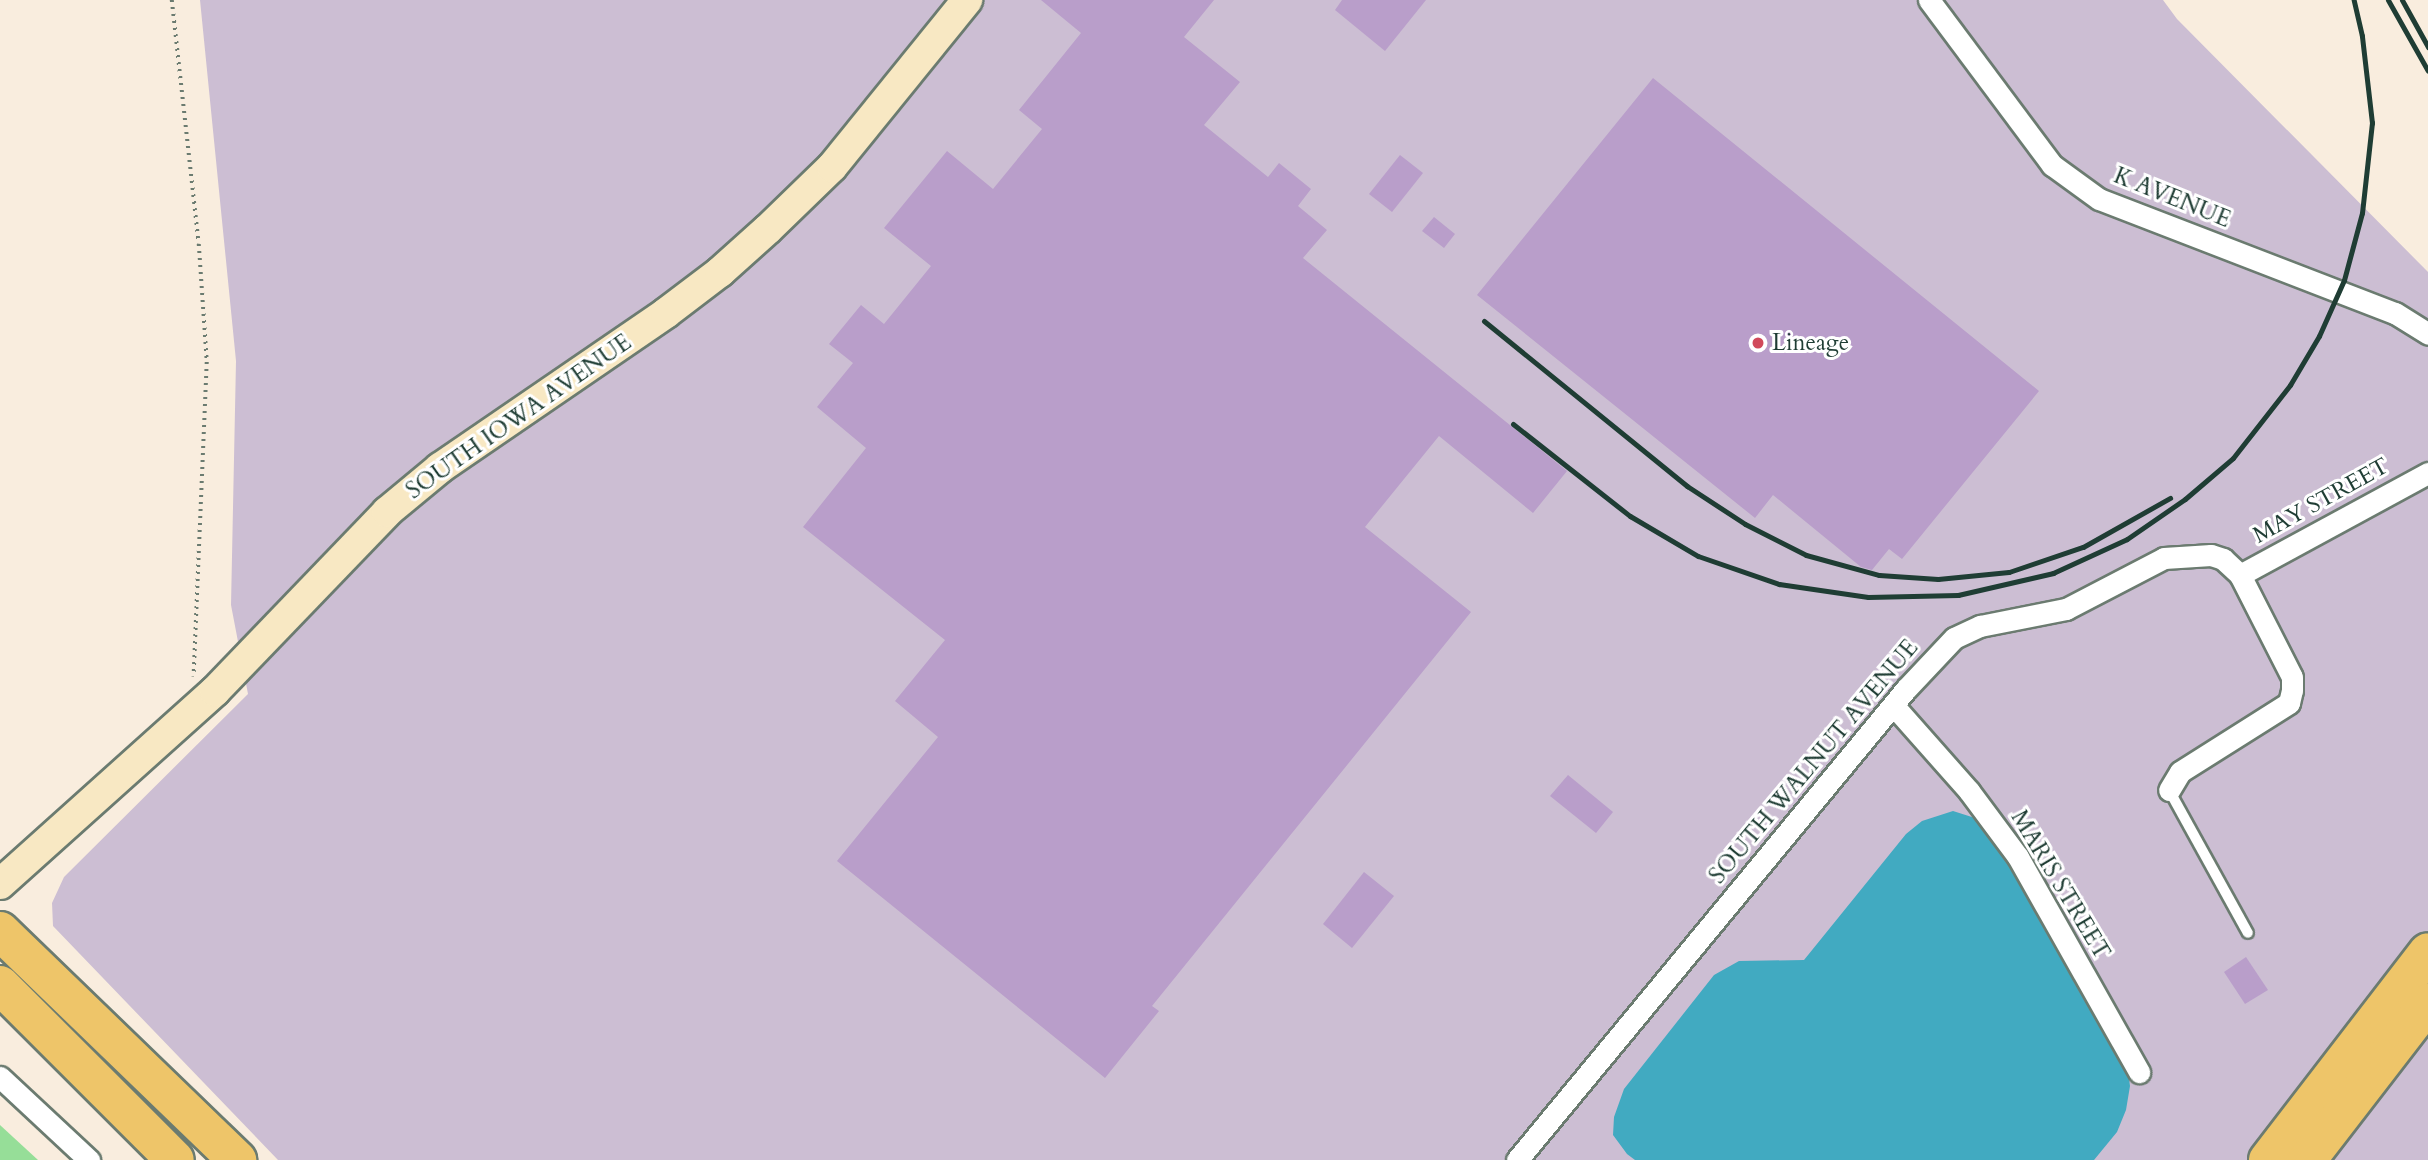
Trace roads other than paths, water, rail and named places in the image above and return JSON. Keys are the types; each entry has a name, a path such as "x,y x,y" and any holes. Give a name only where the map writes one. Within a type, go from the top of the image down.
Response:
{"highway":[{"path":"0,932 237,1160"},
{"path":"2268,1160 2428,952"},
{"path":"0,985 175,1160"},
{"path":"2307,1160 2428,1003"}],"main road":[{"name":"SOUTH IOWA AVENUE","path":"0,884 192,710 387,512 429,477 666,313 720,272 768,229 832,167 967,0"}],"street":[{"name":"K AVENUE","path":"1929,0 2052,165 2099,199 2395,313 2428,334"},
{"name":"MAY STREET","path":"2240,575 2428,472"},
{"name":"SOUTH WALNUT AVENUE","path":"1517,1160 1893,705 1954,638 1980,626 2066,608 2164,558 2211,555 2233,565 2240,575"},
{"path":"2169,790 2180,772 2289,703 2292,677 2240,575"},
{"name":"MARIS STREET","path":"1893,705 1969,791 2018,857 2139,1072"},
{"path":"0,1077 89,1160"}],"lane":[{"path":"2169,790 2248,933"}],"water":[{"path":"1953,811 1975,818 2000,846 2127,1064 2130,1086 2126,1110 2117,1132 2094,1160 1635,1160 1627,1154 1613,1135 1614,1117 1624,1089 1714,975 1739,961 1804,960 1906,834 1922,821"}],"railway":[{"path":"1513,424 1630,516 1698,556 1779,584 1868,597 1958,595 2053,573 2127,539 2185,499 2233,458 2290,385 2319,336 2344,280 2362,213 2372,123 2362,36 2354,0"},
{"path":"2388,0 2428,71"},
{"path":"2402,0 2428,47"},
{"path":"1484,321 1687,486 1745,524 1806,555 1879,575 1938,579 2009,572 2083,547 2170,498"}],"place":[{"name":"Lineage","path":"1758,343"}]}
